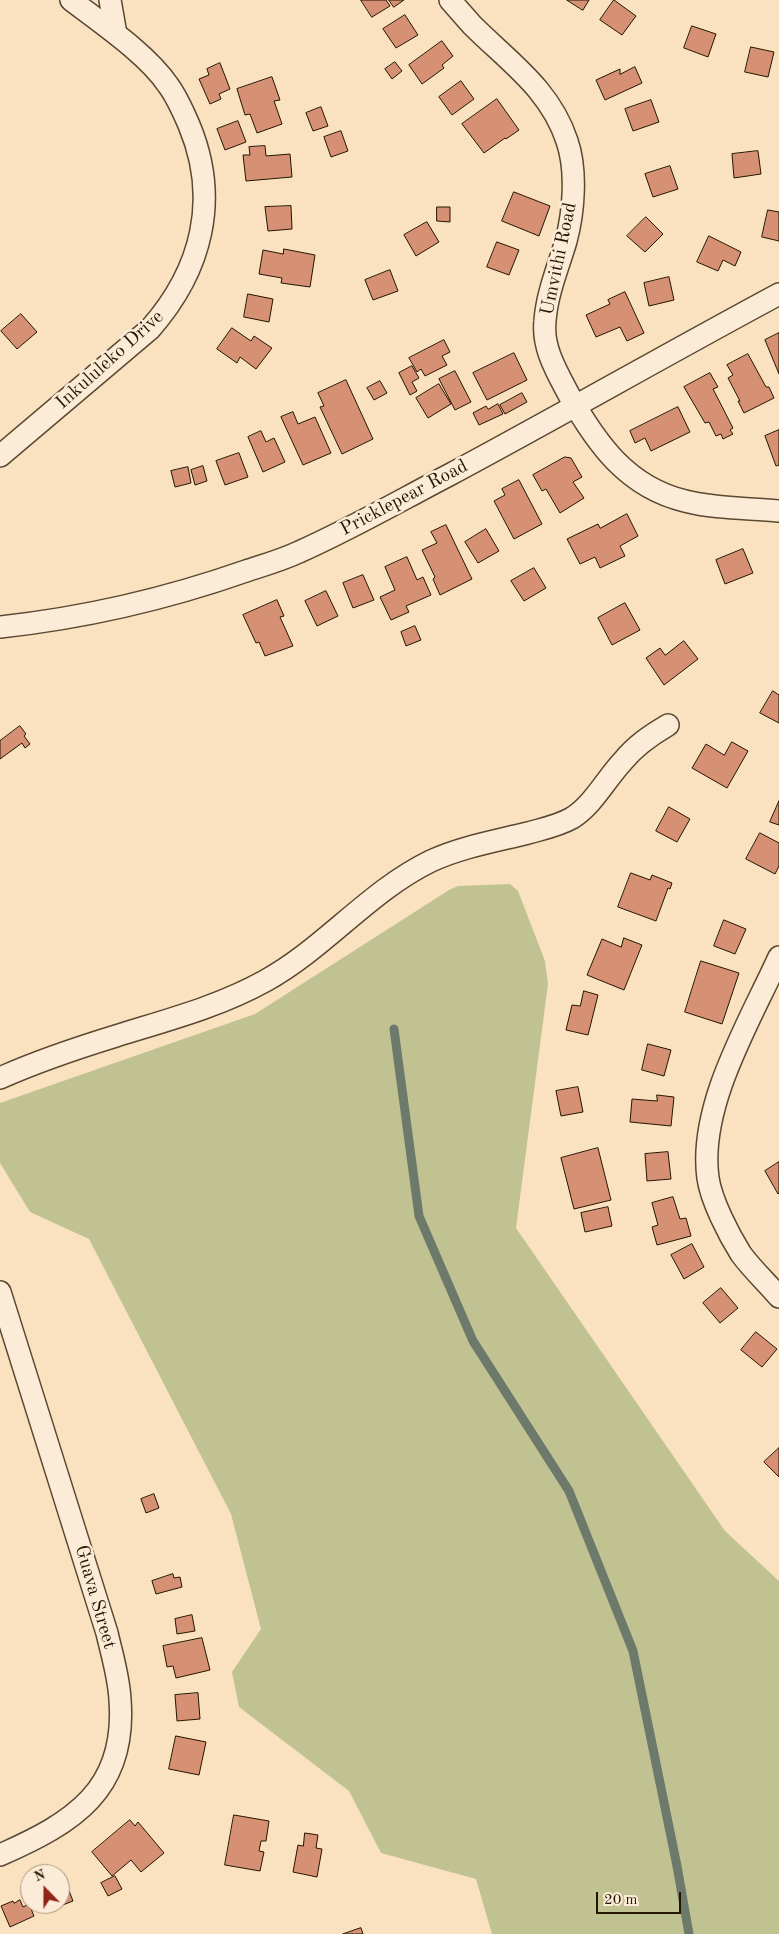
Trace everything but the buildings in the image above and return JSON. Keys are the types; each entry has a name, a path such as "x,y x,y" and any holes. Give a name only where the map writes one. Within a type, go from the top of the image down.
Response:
{"street":[{"name":"Inkululeko Drive","path":"0,456 150,330 180,291 192,264 200,239 205,188 201,159 180,105 168,84 152,66 116,34 71,0"},
{"path":"110,0 116,34"},
{"name":"Umvithi Road","path":"450,0 473,26 527,76 556,116 567,140 573,163 573,195 566,239 549,294 544,323 545,344 556,372 576,407 599,442 617,464 634,478 655,490 684,501 706,505 779,511"},
{"name":"Pricklepear Road","path":"0,628 104,612 216,582 298,552 431,485 576,407 675,349 779,294"},
{"path":"0,1078 36,1062 198,1011 240,994 267,980 298,959 406,875 431,861 454,852 553,826 582,811 635,748 647,737 668,725"},
{"path":"779,957 731,1061 715,1104 707,1143 708,1179 721,1218 742,1255 779,1297"},
{"name":"Guava Street","path":"0,1292 95,1592 107,1633 120,1700 120,1728 117,1747 110,1772 100,1789 84,1806 64,1822 29,1842 0,1855"}],"green space":[{"path":"510,884 518,891 545,961 548,984 516,1228 725,1531 779,1581 779,1934 492,1934 476,1879 381,1853 349,1791 239,1707 232,1672 261,1629 231,1514 89,1239 30,1212 0,1163 0,1103 255,1014 449,890 458,886"}],"waterway":[{"path":"394,1029 419,1216 473,1341 569,1491 633,1651 689,1934"}]}
